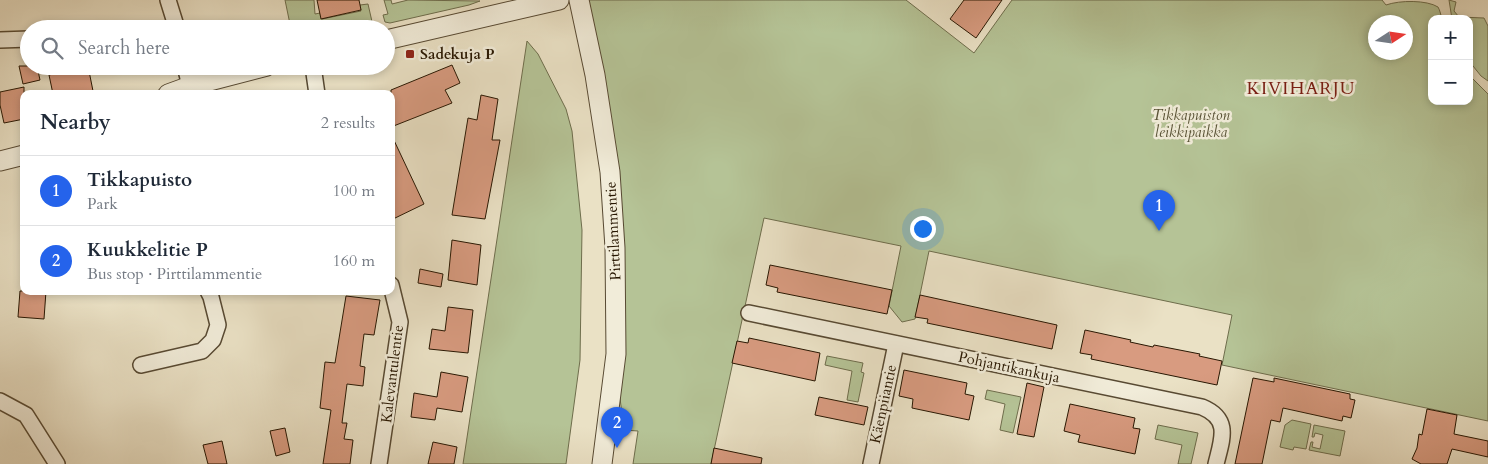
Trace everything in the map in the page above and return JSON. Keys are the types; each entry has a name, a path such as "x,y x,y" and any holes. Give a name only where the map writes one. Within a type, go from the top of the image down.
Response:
{"street":[{"path":"168,0 174,20"},
{"path":"395,38 559,0"},
{"name":"Pirttilammentie","path":"579,0 595,75 610,172 615,248 616,354 602,464"},
{"path":"0,40 20,39"},
{"path":"187,75 190,86"},
{"path":"179,90 232,75"},
{"path":"314,75 316,90"},
{"path":"0,161 20,156"},
{"path":"141,365 202,351 213,340 218,325 210,295"},
{"name":"Kalevantulentie","path":"379,464 400,322 394,295"},
{"name":"Pohjantikankuja","path":"749,313 1202,407 1214,414 1222,425 1223,432 1216,464"},
{"name":"Käenpiiantie","path":"871,464 896,344"},
{"path":"0,401 26,415 57,464"}],"green space":[{"path":"285,0 314,0 315,14 320,13 322,19 361,11 360,5 368,4 372,20 289,20"},
{"path":"384,0 391,0 392,4 408,0 480,1 395,22 395,20 384,20 383,15 388,14"},
{"name":"Tikkapuiston leikkipaikka","path":"587,0 906,0 974,53 1012,0 1382,0 1386,5 1398,2 1420,2 1438,7 1441,15 1428,15 1428,105 1473,105 1473,79 1488,94 1488,421 1222,365 1232,315 929,251 915,319 902,322 889,306 901,246 764,218 711,464 633,464 638,431 624,430 620,398 623,355"},
{"path":"1449,0 1456,2 1454,11 1457,15 1451,15"},
{"path":"1473,18 1484,18 1488,26 1488,81 1473,66"},
{"path":"527,41 538,54 566,109 572,131 582,230 580,360 566,464 463,464"},
{"path":"827,356 863,363 861,372 864,373 858,402 847,400 852,371 825,365"},
{"path":"987,390 1021,397 1013,433 1000,430 1005,404 985,399"},
{"path":"1292,420 1311,424 1306,449 1294,447 1293,450 1280,447 1285,425"},
{"path":"1158,425 1198,433 1191,464 1178,464 1182,445 1155,439"},
{"path":"1314,425 1345,431 1340,456 1309,450 1311,442 1313,442 1312,447 1320,449 1323,435 1315,433 1314,437 1312,437"}],"building":[{"path":"317,0 359,0 361,10 321,19"},
{"path":"964,0 1002,0 976,38 950,19"},
{"path":"452,65 460,83 445,90 452,103 395,125 395,90 391,90"},
{"path":"21,75 39,75 40,80 23,84"},
{"path":"49,75 90,75 93,90 52,90"},
{"path":"24,87 24,90 20,90 20,120 4,123 0,105 0,92"},
{"path":"481,95 498,99 492,140 500,140 485,219 452,215 468,118 477,120"},
{"path":"395,142 424,204 395,218"},
{"path":"452,240 481,245 477,285 448,280"},
{"path":"770,265 892,290 887,314 777,292 778,288 766,285"},
{"path":"420,269 443,274 441,287 418,283"},
{"path":"20,291 20,295 46,295 44,319 18,317"},
{"path":"920,295 1057,325 1052,349 927,323 928,319 915,317"},
{"path":"346,296 380,300 374,335 364,334 360,366 365,367 363,386 347,384 342,423 347,423 344,439 353,440 350,464 323,464 331,410 320,408 325,362 335,363"},
{"path":"448,307 473,310 468,353 429,349 432,329 445,331"},
{"path":"1085,330 1153,347 1154,345 1200,354 1199,356 1222,361 1217,385 1091,359 1092,355 1080,353"},
{"path":"749,338 820,353 815,381 732,363 737,341 748,343"},
{"path":"904,370 967,383 965,394 974,396 969,420 912,408 913,399 899,396"},
{"path":"441,372 468,377 462,412 437,408 435,420 411,417 414,393 437,397"},
{"path":"1253,378 1274,382 1274,378 1350,394 1350,399 1355,400 1351,418 1343,416 1342,421 1283,408 1280,422 1271,420 1262,464 1235,464"},
{"path":"1027,383 1044,387 1034,437 1017,434"},
{"path":"819,397 868,407 864,425 815,415"},
{"path":"1070,404 1135,418 1133,428 1140,429 1135,454 1078,442 1080,435 1064,431"},
{"path":"1427,409 1457,415 1454,434 1488,441 1488,457 1452,449 1447,464 1421,464 1412,459 1417,448 1419,434 1422,435"},
{"path":"285,428 290,452 276,456 270,431"},
{"path":"222,441 227,464 208,464 203,445"},
{"path":"433,442 457,447 454,464 428,464"},
{"path":"714,448 762,458 761,464 711,464"}],"place":[{"name":"Sadekuja P","path":"410,54"},
{"name":"Tikkapuisto","path":"1159,231"},
{"name":"Kuukkelitie P","path":"617,448"}],"district":[{"name":"KIVIHARJU","path":"1301,88"}]}
